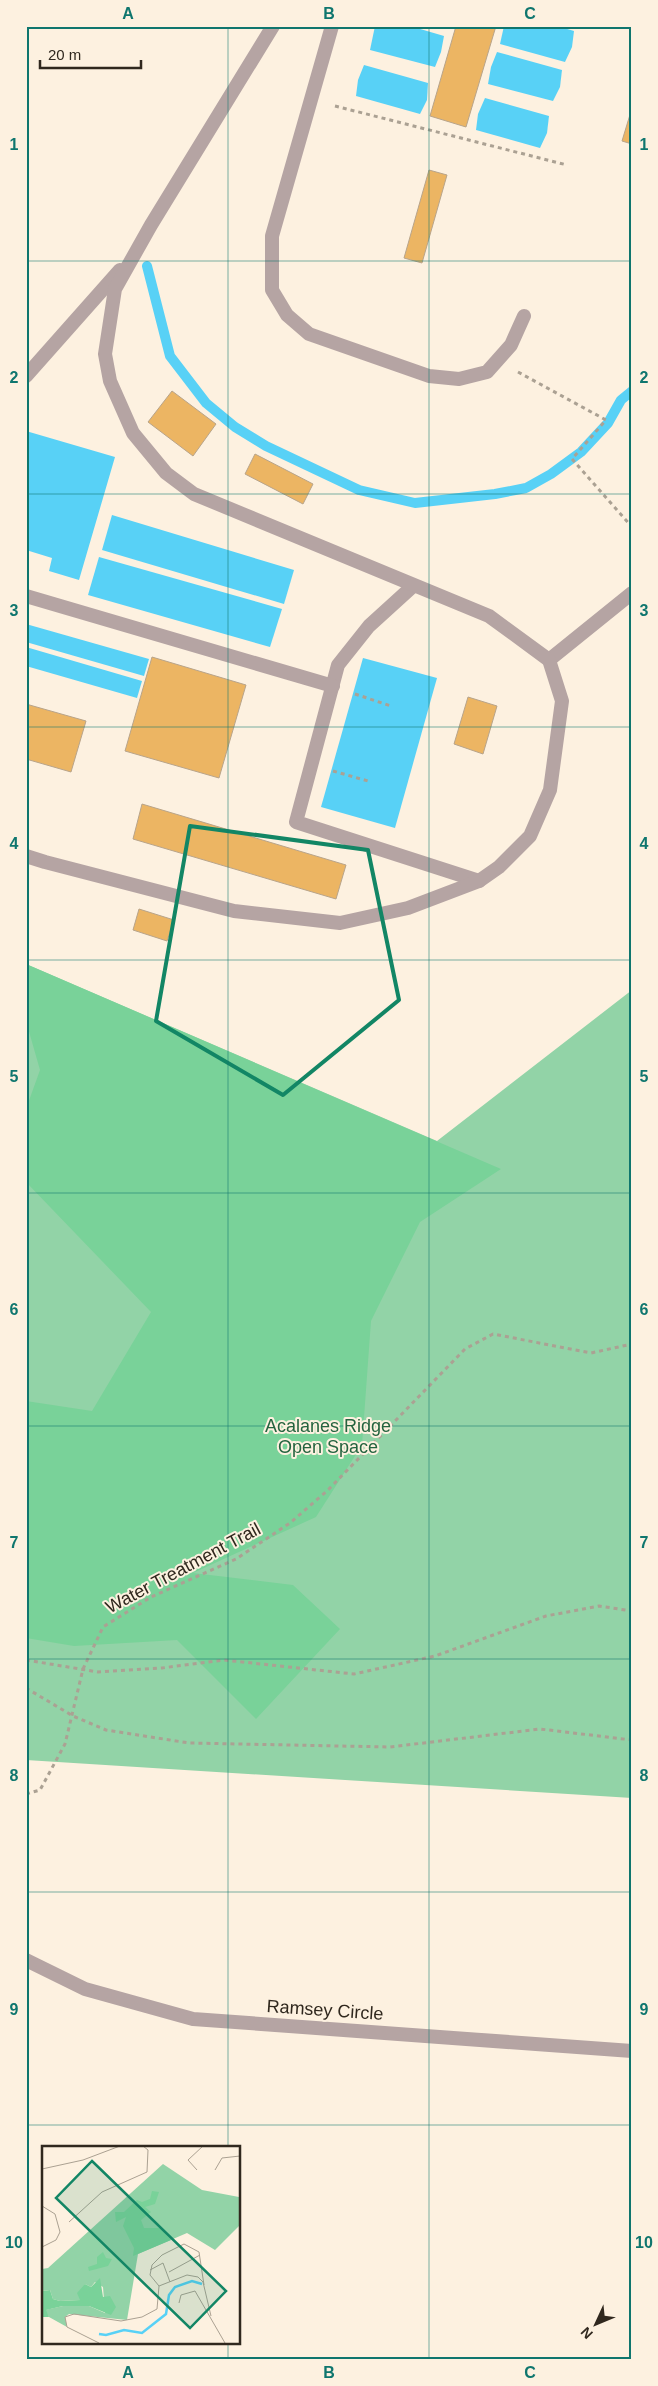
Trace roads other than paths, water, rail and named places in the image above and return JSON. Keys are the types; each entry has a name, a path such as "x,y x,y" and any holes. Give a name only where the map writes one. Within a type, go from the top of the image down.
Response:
{"street":[{"path":"26,856 234,911 340,923 408,908 479,881 499,867 530,836 550,790 562,701 549,660 489,616 194,494 166,473 133,433 110,380 105,354 115,289 134,254 273,26"},
{"path":"332,26 272,236 272,290 286,314 309,334 429,376 459,379 487,372 512,345 524,316"},
{"path":"26,376 134,254"},
{"path":"413,586 368,626 338,665 296,822 479,881"},
{"path":"549,660 632,593"},
{"path":"26,596 333,686"},
{"name":"Ramsey Circle","path":"26,1960 85,1989 193,2019 632,2051"}],"water":[{"path":"375,26 410,26 444,36 441,52 435,67 370,50"},
{"path":"504,26 557,26 574,31 572,47 565,62 500,44"},
{"path":"497,52 562,70 560,87 553,101 488,84 491,67"},
{"path":"364,65 428,83 427,100 420,114 356,96 358,80"},
{"path":"485,98 549,116 547,133 540,148 476,130 478,114"},
{"path":"26,431 115,457 79,580 49,571 52,558 26,550"},
{"path":"112,515 294,570 284,604 102,550"},
{"path":"99,557 282,609 270,647 88,595"},
{"path":"26,624 149,659 144,676 26,642"},
{"path":"26,647 142,681 137,698 26,666"},
{"path":"363,658 437,678 395,828 321,807"}],"waterway":[{"path":"147,266 170,356 206,403 235,427 266,446 359,490 415,503 495,494 526,488 551,474 581,452 608,423 621,400 632,391"}],"park label":[{"name":"Acalanes Ridge Open Space","path":"328,1436"}]}
